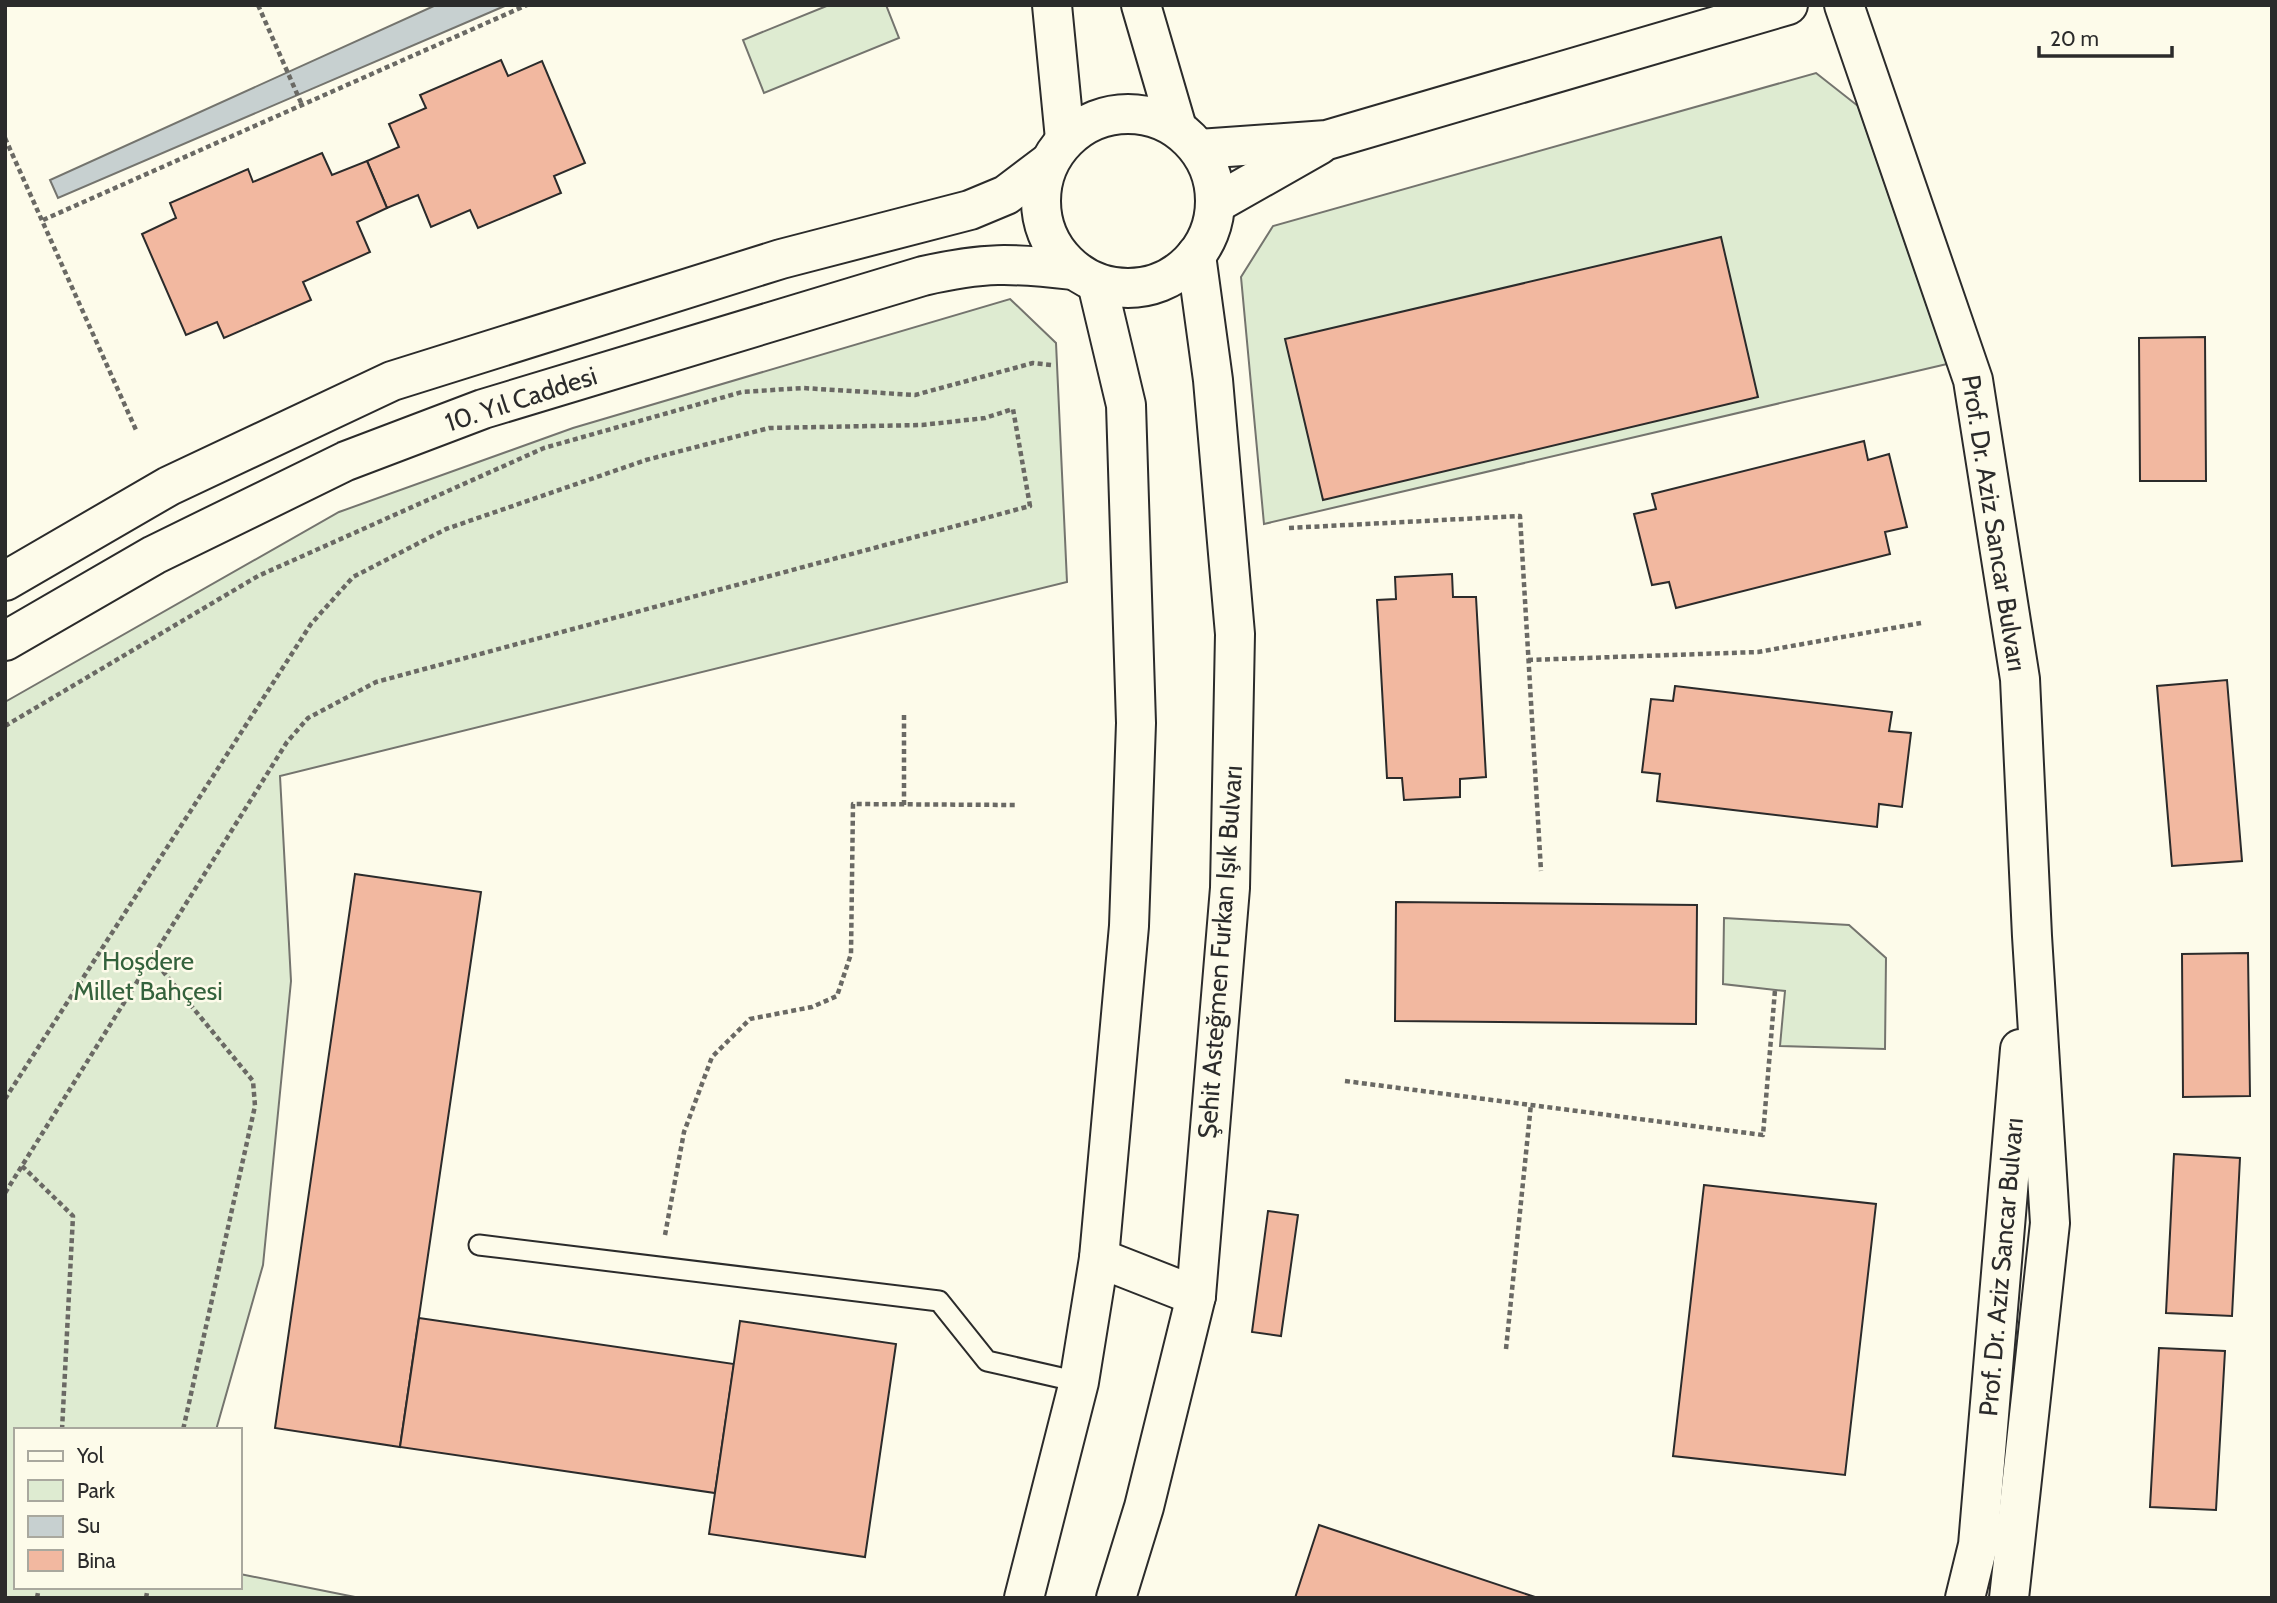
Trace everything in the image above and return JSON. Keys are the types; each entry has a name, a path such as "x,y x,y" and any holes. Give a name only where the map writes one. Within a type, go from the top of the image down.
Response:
{"street":[{"path":"1052,5 1056,152 1040,194 1043,225 1055,250 1085,277 1125,289 1152,285 1176,274 1196,255 1210,231 1215,204 1212,177 1188,138 1141,5"},
{"path":"1215,204 1327,140 1788,5"},
{"name":"Prof. Dr. Aziz Sancar Bulvarı","path":"1844,5 1973,380 2020,679 2032,936 2050,1223 2009,1598"},
{"path":"5,581 169,485 392,381 780,259 970,210 1006,195 1089,121 1118,113 1149,115 1188,138 1327,140"},
{"name":"Şehit Asteğmen Furkan Işık Bulvarı","path":"1115,1598 1144,1507 1196,1296 1230,888 1235,634 1213,380 1196,255"},
{"name":"10. Yıl Caddesi","path":"5,641 154,555 334,467 483,409 923,276 974,264 1011,262 1085,277"},
{"path":"1024,1598 1079,1382 1099,1258 1129,926 1136,723 1126,405 1085,277"},
{"name":"Prof. Dr. Aziz Sancar Bulvarı","path":"1965,1598 1978,1545 2032,936"},
{"path":"1099,1258 1196,1296"}],"lane":[{"path":"479,1245 939,1301 987,1362 1079,1382"}],"path":[{"path":"258,5 302,105"},
{"path":"43,220 527,5"},
{"path":"5,138 136,430"},
{"path":"5,726 258,576 544,448 742,392 803,388 915,395 1033,363 1051,365"},
{"path":"5,1099 311,624 354,577 446,529 646,460 769,428 922,425 985,418 1013,409 1030,506 376,682 308,718 287,742 5,1193"},
{"path":"1289,528 1520,516 1541,871"},
{"path":"1528,660 1758,652 1921,623"},
{"path":"904,715 904,805"},
{"path":"659,1267 684,1132 712,1057 750,1019 812,1007 837,996 850,954 853,804 1016,805"},
{"path":"152,958 253,1081 255,1106 183,1428"},
{"path":"1345,1081 1763,1135 1775,990"},
{"path":"1506,1349 1531,1104"},
{"path":"22,1166 73,1216 62,1428"}],"green space":[{"path":"829,5 886,5 899,38 764,93 743,40"},
{"path":"1816,73 1858,106 1947,364 1264,524 1241,277 1273,226"},
{"name":"Hoşdere Millet Bahçesi","path":"1010,299 1056,343 1067,582 280,776 291,981 263,1265 217,1428 14,1428 14,1589 242,1589 242,1574 360,1598 5,1598 5,702 339,512 573,428"},
{"path":"1724,918 1849,925 1886,958 1885,1049 1780,1046 1785,991 1723,984"}],"water":[{"path":"436,5 507,5 58,198 50,180"}],"building":[{"path":"501,60 508,76 542,61 585,163 554,176 561,193 478,228 470,210 431,227 418,195 387,208 367,161 399,147 389,124 426,108 420,95"},
{"path":"322,153 332,175 367,161 387,208 357,222 370,252 303,282 311,300 224,338 217,322 186,335 142,234 176,218 170,203 248,169 253,182"},
{"path":"1721,237 1758,397 1323,500 1285,339"},
{"path":"2205,337 2206,481 2140,481 2139,338"},
{"path":"1864,441 1868,460 1889,454 1907,527 1885,532 1890,554 1676,608 1669,582 1652,585 1634,514 1656,509 1652,494"},
{"path":"1452,574 1453,597 1476,597 1486,777 1460,779 1460,797 1404,800 1402,778 1387,778 1377,600 1396,599 1395,577"},
{"path":"2227,680 2242,861 2172,866 2157,686"},
{"path":"1675,686 1892,712 1889,731 1911,733 1902,807 1879,804 1877,827 1657,801 1660,774 1642,772 1651,699 1673,701"},
{"path":"355,874 481,892 400,1447 275,1428"},
{"path":"1396,902 1697,905 1696,1024 1395,1021"},
{"path":"2248,953 2250,1096 2183,1097 2182,954"},
{"path":"2174,1154 2240,1158 2232,1316 2166,1313"},
{"path":"1704,1185 1876,1204 1845,1475 1673,1456"},
{"path":"1268,1211 1298,1215 1281,1336 1252,1332"},
{"path":"419,1318 734,1364 715,1493 400,1447"},
{"path":"740,1321 896,1344 865,1557 709,1534"},
{"path":"2159,1348 2225,1351 2216,1510 2150,1507"},
{"path":"1319,1525 1538,1598 1295,1598"}]}
